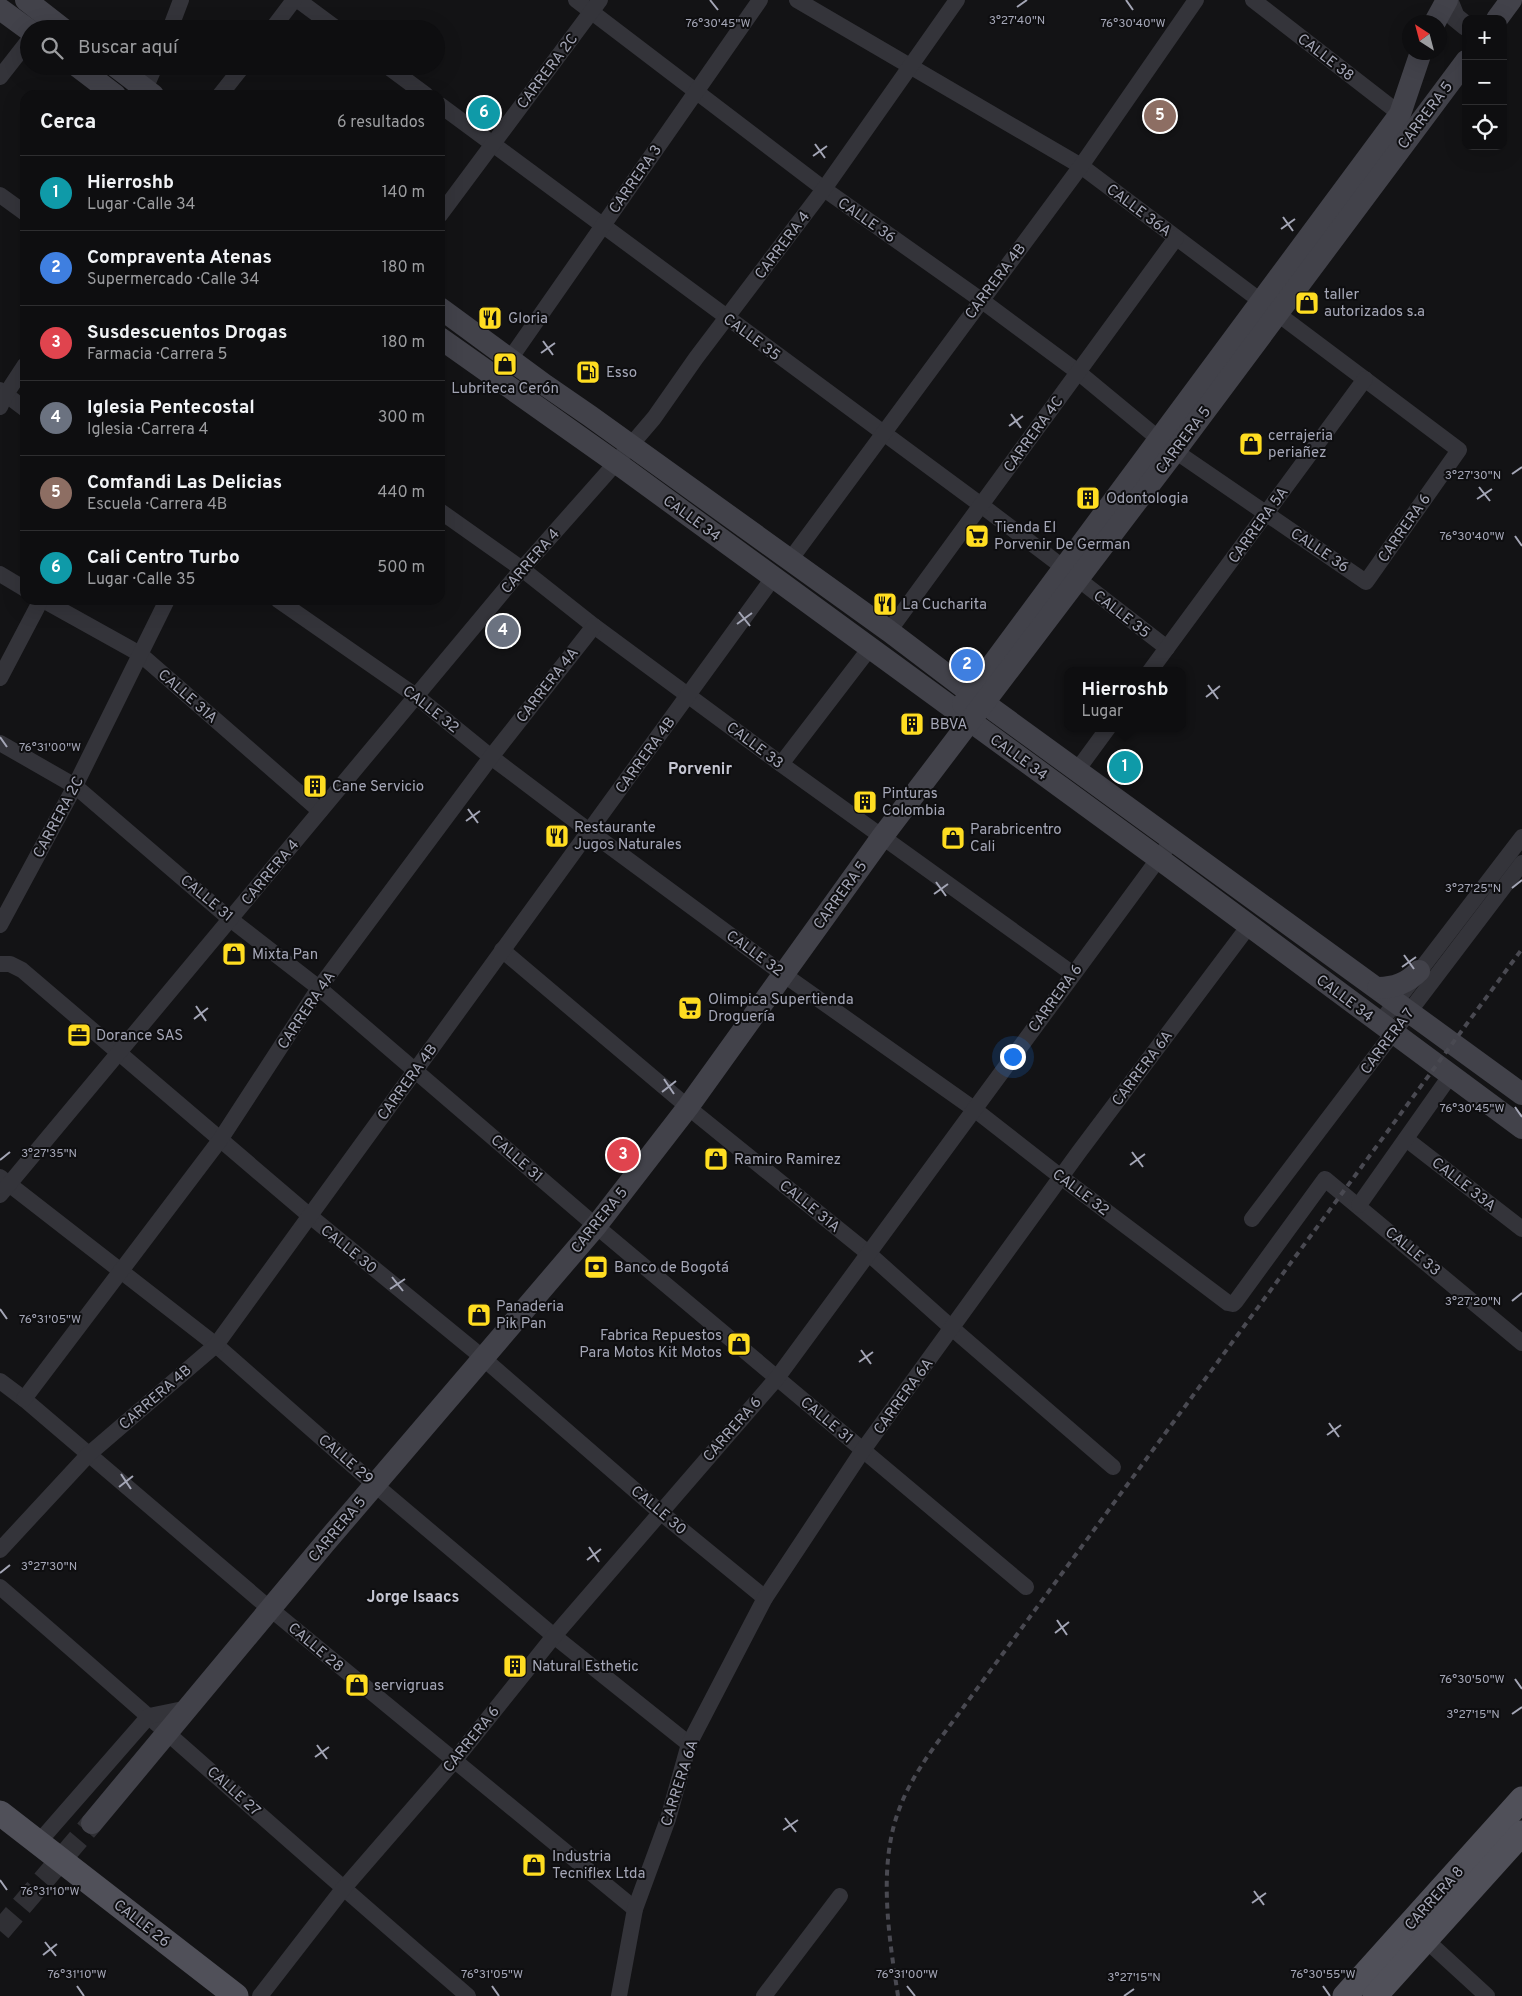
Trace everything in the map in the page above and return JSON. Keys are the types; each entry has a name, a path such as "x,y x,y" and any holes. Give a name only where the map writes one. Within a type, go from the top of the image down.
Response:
{"main road":[{"path":"26,0 52,20"},
{"path":"1439,15 1447,0"},
{"path":"1501,15 1511,0"},
{"path":"0,9 20,23"},
{"name":"CARRERA 5","path":"92,1823 270,1608 596,1226 688,1107 882,837 964,717 1268,307 1400,114 1417,60"},
{"name":"CARRERA 5","path":"1268,307 1462,66"},
{"path":"89,75 108,90"},
{"path":"126,75 147,90"},
{"name":"CALLE 34","path":"445,312 889,631 978,698 1522,1094"},
{"name":"CALLE 34","path":"445,342 616,463 1158,858 1248,927 1522,1128"},
{"path":"1378,988 1391,988 1402,984 1419,971"},
{"name":"CARRERA 8","path":"1345,1996 1522,1799"},
{"name":"CALLE 26","path":"0,1813 236,1996"},
{"name":"CARRERA 8","path":"1375,1996 1522,1832"}],"street":[{"path":"173,20 181,0"},
{"path":"279,20 294,0"},
{"path":"298,0 324,20"},
{"name":"CALLE 36","path":"576,0 595,6 696,92 824,189 981,300 1078,372 1167,445 1366,582"},
{"name":"CARRERA 3","path":"510,359 760,0"},
{"name":"CALLE 36A","path":"797,0 1080,166 1459,450"},
{"name":"CARRERA 4","path":"3,1186 119,1053 522,569 654,418 824,189 957,0"},
{"name":"CARRERA 4B","path":"790,560 1080,166 1196,0"},
{"name":"CALLE 38","path":"1253,0 1400,114"},
{"path":"1447,0 1455,17 1462,23"},
{"name":"CARRERA 2C","path":"445,207 595,6"},
{"path":"0,77 20,51"},
{"path":"150,90 153,75"},
{"path":"224,90 236,75"},
{"path":"399,75 419,90"},
{"name":"CALLE 35","path":"445,109 981,505 1167,648"},
{"path":"0,195 20,209"},
{"name":"CARRERA 4C","path":"889,631 1176,238"},
{"path":"20,372 2,397 20,406"},
{"name":"CARRERA 5A","path":"1153,667 1365,379"},
{"name":"CARRERA 6","path":"1366,582 1459,450"},
{"name":"CALLE 33","path":"445,515 522,569 594,626 781,764 1073,974"},
{"path":"0,574 20,586"},
{"name":"CARRERA 4B","path":"0,1550 89,1454 216,1345 773,578"},
{"path":"0,678 39,605"},
{"name":"CALLE 31A","path":"51,605 140,654 320,811"},
{"name":"CARRERA 2C","path":"0,925 75,786 164,605"},
{"name":"CALLE 32","path":"285,605 416,696 589,831 783,974 974,1109 1220,1297 1233,1304 1236,1301 1325,1179"},
{"name":"CARRERA 4A","path":"24,1399 220,1140 319,988 491,756 594,626"},
{"path":"781,764 870,648"},
{"path":"1078,770 1105,732"},
{"name":"CALLE 31","path":"0,743 75,786 230,919 319,988 596,1226 1026,1586"},
{"name":"CARRERA 7","path":"1403,1006 1419,971 1522,837"},
{"name":"CARRERA 6","path":"260,1996 343,1889 454,1761 554,1636 777,1378 1173,839"},
{"name":"CARRERA 7","path":"1252,1219 1386,1028 1522,863"},
{"name":"CARRERA 6A","path":"619,1996 635,1909 668,1818 689,1744 765,1598 863,1450 953,1329 1061,1177 1248,927"},
{"name":"CALLE 31A","path":"502,950 688,1107 868,1253 1113,1467"},
{"name":"CALLE 30","path":"0,964 10,964 22,970 310,1216 482,1358 660,1512 765,1598"},
{"path":"1359,1205 1450,1076"},
{"name":"CALLE 33A","path":"1406,1139 1522,1229"},
{"name":"CALLE 33","path":"1325,1179 1359,1205 1522,1343"},
{"name":"CALLE 29","path":"3,1186 121,1270 216,1345 375,1484 554,1636 689,1744"},
{"name":"CALLE 28","path":"0,1381 24,1399 454,1761 635,1909"},
{"name":"CALLE 27","path":"0,1586 168,1732 343,1889 468,1996"},
{"path":"38,1843 148,1716 188,1708"},
{"path":"764,1996 840,1896"},
{"path":"1426,1940 1487,1996"}],"tunnel":[{"path":"0,1931 92,1823"}],"railway":[{"path":"898,1996 891,1950 887,1877 893,1829 900,1807 913,1780 938,1742 1522,949"}],"place":[{"name":"Cali Centro Turbo","path":"484,113"},
{"name":"Comfandi Las Delicias","path":"1160,116"},
{"name":"taller autorizados s.a","path":"1307,303"},
{"name":"Gloria","path":"490,318"},
{"name":"Lubriteca Cerón","path":"505,364"},
{"name":"Esso","path":"588,372"},
{"name":"cerrajeria periañez","path":"1251,444"},
{"name":"Odontologia","path":"1088,498"},
{"name":"Tienda El Porvenir De German","path":"977,536"},
{"name":"La Cucharita","path":"885,604"},
{"name":"Iglesia Pentecostal","path":"503,631"},
{"name":"Compraventa Atenas","path":"967,665"},
{"name":"BBVA","path":"912,724"},
{"name":"Hierroshb","path":"1125,767"},
{"name":"Cane Servicio","path":"315,786"},
{"name":"Pinturas Colombia","path":"865,802"},
{"name":"Restaurante Jugos Naturales","path":"557,836"},
{"name":"Parabricentro Cali","path":"953,838"},
{"name":"Mixta Pan","path":"234,954"},
{"name":"Olimpica Supertienda Droguería","path":"690,1008"},
{"name":"Dorance SAS","path":"79,1035"},
{"name":"Susdescuentos Drogas","path":"623,1155"},
{"name":"Ramiro Ramirez","path":"716,1159"},
{"name":"Banco de Bogotá","path":"596,1267"},
{"name":"Panaderia Pik Pan","path":"479,1315"},
{"name":"Fabrica Repuestos Para Motos Kit Motos","path":"739,1344"},
{"name":"Natural Esthetic","path":"515,1666"},
{"name":"servigruas","path":"357,1685"},
{"name":"Industria Tecniflex Ltda","path":"534,1865"}],"district":[{"name":"Porvenir","path":"700,768"},
{"name":"Jorge Isaacs","path":"413,1596"}]}
